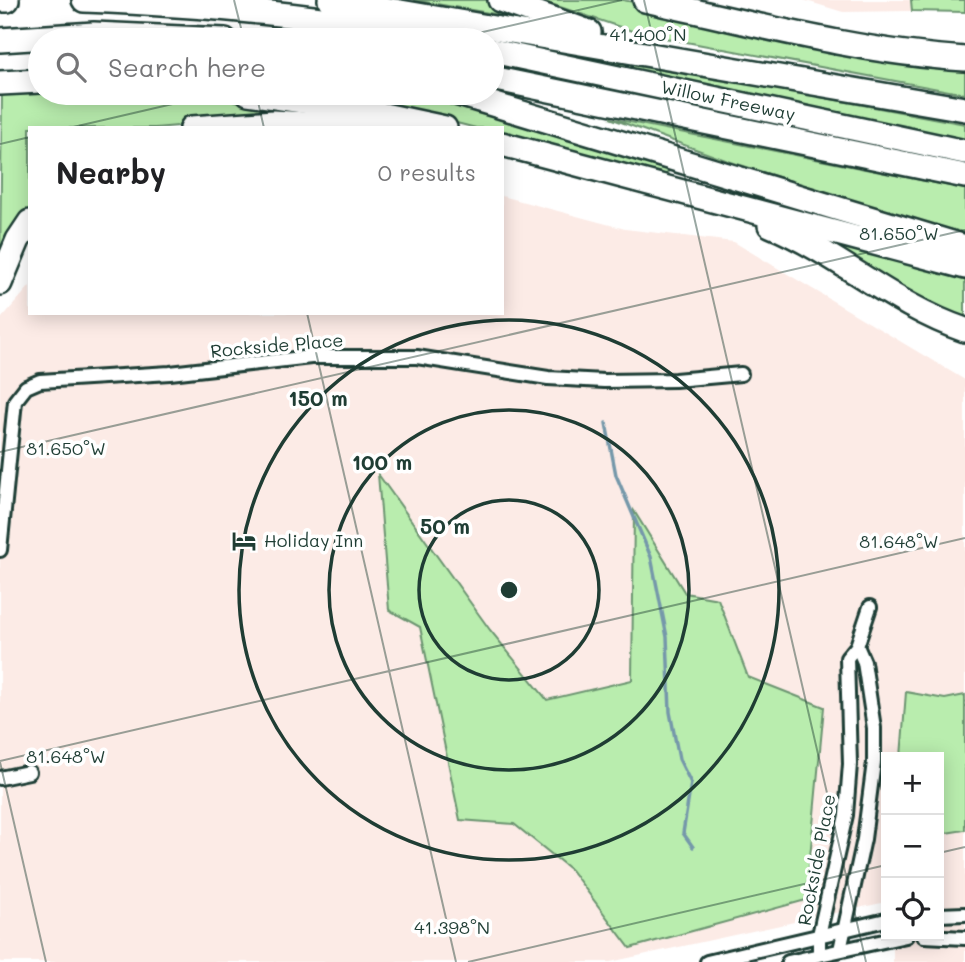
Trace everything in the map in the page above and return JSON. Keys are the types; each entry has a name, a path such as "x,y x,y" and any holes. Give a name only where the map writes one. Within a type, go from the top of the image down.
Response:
{"highway":[{"path":"0,0 6,0"},
{"path":"84,0 159,3 382,28"},
{"path":"330,0 495,28"},
{"path":"500,0 584,31 714,65"},
{"path":"645,0 845,43 923,56 965,59"},
{"path":"504,29 965,109"},
{"path":"0,40 28,40"},
{"name":"Willow Freeway","path":"504,54 965,152"},
{"name":"Willow Freeway","path":"504,80 965,176"},
{"path":"0,83 28,81"},
{"path":"330,105 436,126"},
{"path":"496,105 965,247"},
{"path":"219,126 273,122 339,126"},
{"path":"504,148 695,197 766,212 965,267"},
{"path":"695,197 789,233 919,312 965,330"},
{"path":"0,283 18,240 28,225"}],"street":[{"name":"Rockside Place","path":"0,550 15,401 26,387 40,381 170,373 311,357 417,357 548,378 604,381 675,380 740,374"},
{"name":"Rockside Place","path":"819,954 820,936 846,815 850,731 847,658 858,646 870,607"},
{"path":"840,950 870,805 873,728 864,662 858,646"},
{"path":"850,731 873,728"},
{"path":"0,778 29,772"},
{"path":"944,915 965,914"},
{"path":"707,962 881,921"},
{"path":"944,937 965,938"},
{"path":"788,962 882,941"}],"shaded area":[{"path":"803,0 911,0 912,11 843,12"},
{"path":"504,197 625,229 734,242 965,380 965,962 893,962 893,941 944,941 944,752 881,752 881,903 610,962 0,962 0,320 28,288 28,315 504,315"}],"green space":[{"path":"413,0 490,0 535,21"},
{"path":"539,0 623,0 965,67 965,94 638,33"},
{"path":"911,0 965,0 965,12 912,11"},
{"path":"504,38 965,124 965,142 504,43"},
{"path":"28,92 28,105 266,105 329,113 178,126 28,126 28,214 0,266 2,93"},
{"path":"368,105 460,105 536,126 669,169 666,176 504,134 504,126 468,126 422,114"},
{"path":"610,118 965,189 965,236 731,162"},
{"path":"818,235 965,275 965,323 884,283"},
{"path":"378,474 490,630 547,700 632,680 634,511 685,593 718,599 748,677 824,707 806,900 630,948 571,870 514,824 460,820 420,627 389,610"},
{"path":"906,692 945,699 965,695 965,830 944,833 944,752 901,752"}],"waterway":[{"path":"606,423 616,475 651,557 667,637 670,712 679,759 691,783 683,833 693,847"}],"place":[{"name":"Holiday Inn","path":"244,541"}]}
